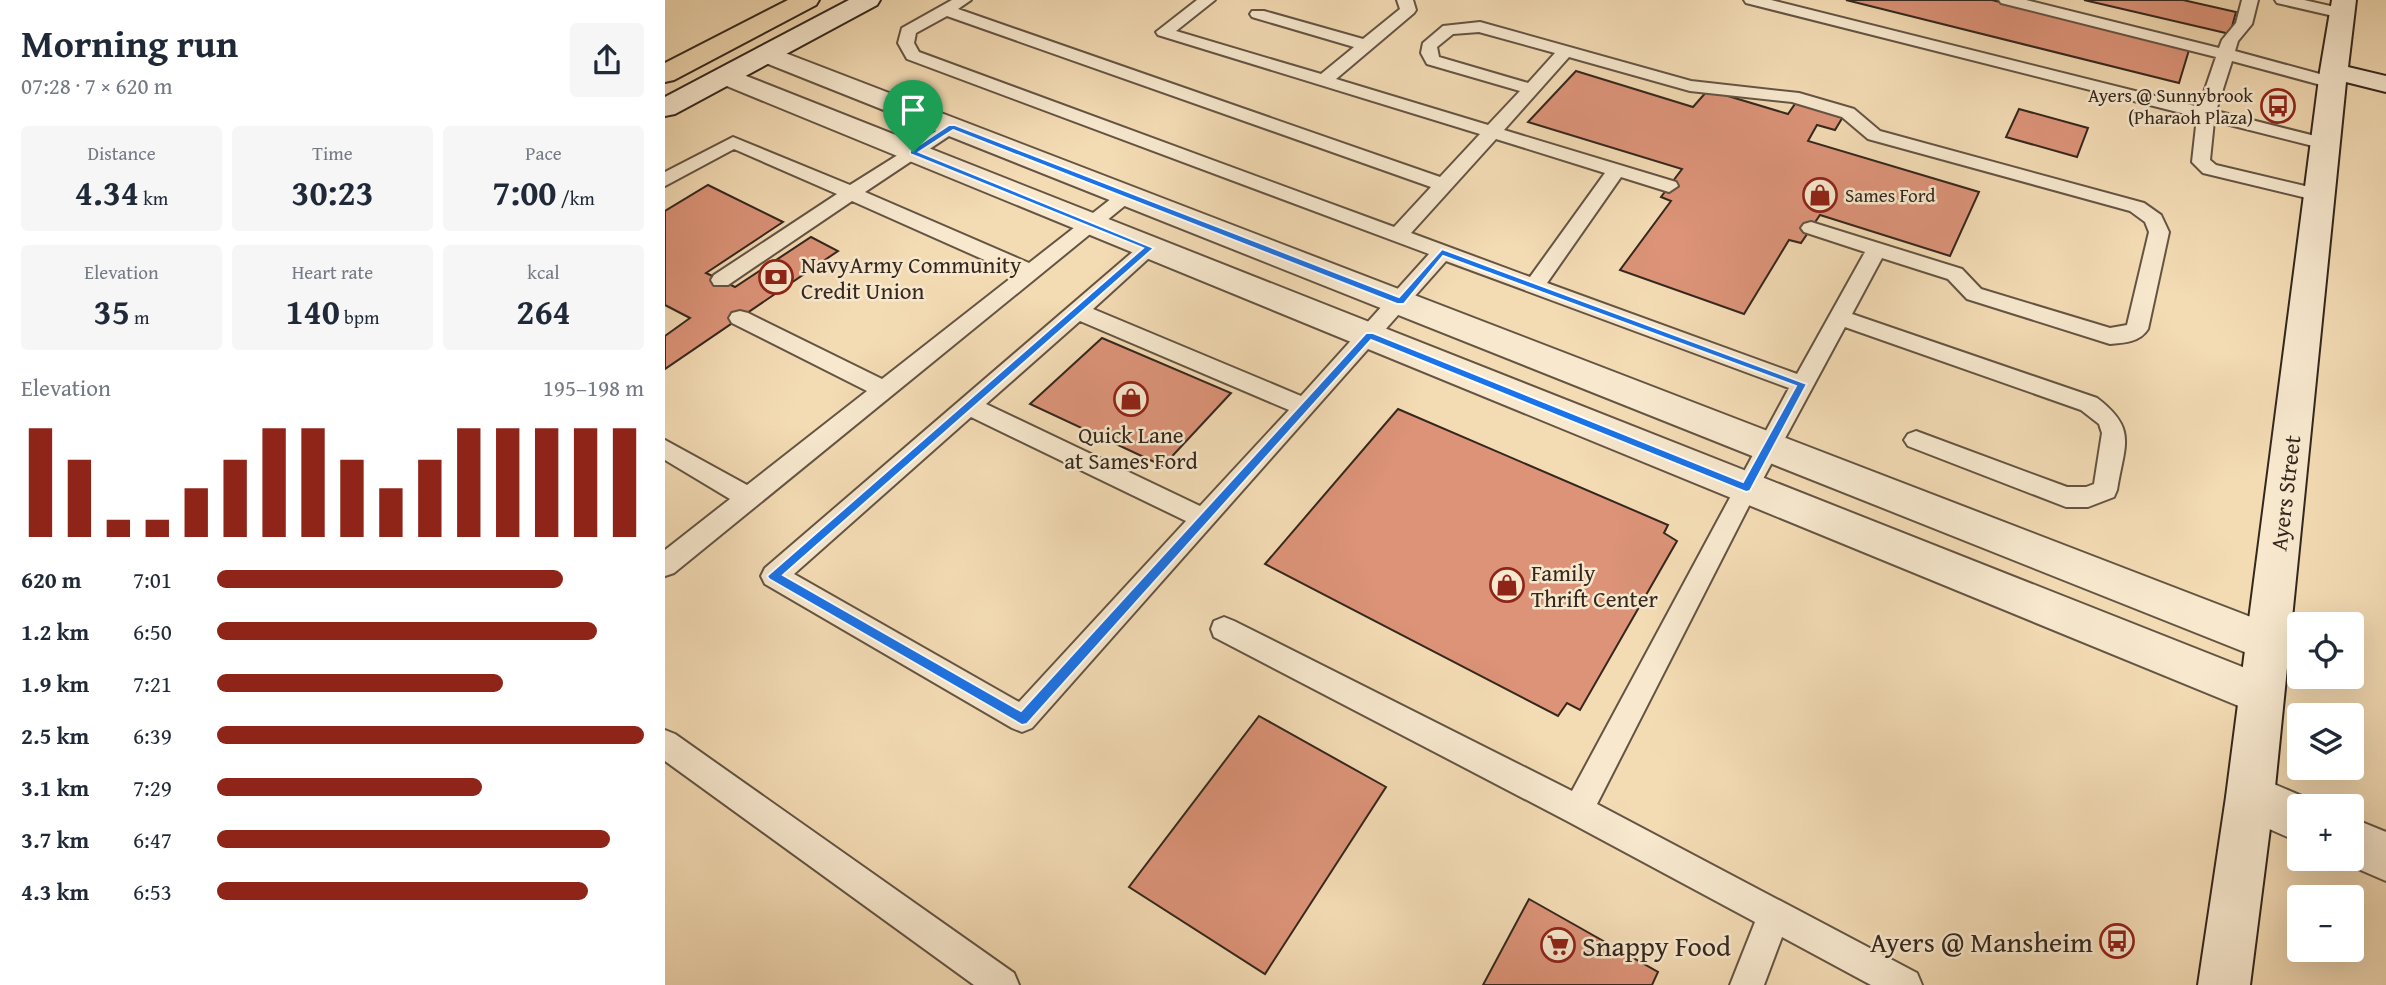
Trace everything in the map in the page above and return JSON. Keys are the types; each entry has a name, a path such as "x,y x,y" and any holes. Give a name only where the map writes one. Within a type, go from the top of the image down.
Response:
{"highway":[{"path":"688,35 758,0"},
{"path":"665,74 807,0"}],"street":[{"path":"665,108 868,0"},
{"name":"Ayers Street","path":"2224,985 2250,797 2343,6"},
{"path":"767,54 2267,642"},
{"path":"726,76 2262,695"},
{"path":"2333,78 2386,84"},
{"path":"2250,797 2287,814"},
{"path":"2364,847 2386,857"}],"lane":[{"path":"963,0 908,31 906,43 913,55 1802,384"},
{"path":"1207,0 1164,32 1669,186"},
{"path":"1323,81 1408,10 1405,0"},
{"path":"1752,0 2325,144"},
{"path":"2007,0 2333,78"},
{"path":"2250,0 2243,24 2230,40 2206,114 2201,162 2203,166 2319,195"},
{"path":"2283,0 2343,6"},
{"path":"946,10 1443,184"},
{"path":"1258,14 1367,45"},
{"path":"1531,89 1433,60 1429,46 1449,29 1472,27 1690,86 1793,97 1848,113 1874,135 2137,207 2154,219 2159,232 2137,329 2125,335 2110,336 1975,294 1955,274 1811,229"},
{"path":"1397,236 1566,51"},
{"path":"721,281 952,126"},
{"path":"665,180 733,142 1031,272"},
{"path":"1534,286 1616,171"},
{"path":"665,565 1128,195"},
{"path":"1150,248 773,576 1022,719 1400,302 1442,252"},
{"path":"1578,810 1746,488 1876,250"},
{"path":"1077,311 1305,407"},
{"path":"1839,317 2089,404 2108,419 2114,433 2105,490 2088,497 2066,497 1916,440"},
{"path":"740,318 884,390"},
{"path":"968,405 1204,519"},
{"path":"665,449 749,498"},
{"path":"1224,629 1578,810 1905,985"},
{"path":"665,744 1002,985"},
{"path":"1747,985 1774,915"}],"building":[{"path":"1846,0 1992,0 2189,50 2179,83"},
{"path":"2084,0 2183,0 2236,12 2230,34"},
{"name":"Sames Ford","path":"1576,71 1693,107 1708,90 1788,114 1797,101 1844,115 1835,130 1817,125 1808,141 1979,192 1950,256 1820,215 1801,243 1789,240 1744,314 1620,270 1671,201 1661,197 1682,169 1528,122"},
{"path":"2019,109 2088,128 2077,157 2006,137"},
{"name":"NavyArmy Community Credit Union","path":"708,185 783,222 706,273 735,287 811,237 838,251 665,369 665,336 690,318 665,305 665,211"},
{"name":"Quick Lane at Sames Ford","path":"1102,338 1231,393 1163,466 1030,404"},
{"path":"1398,409 1668,525 1664,533 1677,541 1580,710 1567,703 1558,716 1265,564"},
{"path":"1259,716 1386,787 1265,974 1129,887"},
{"name":"Snappy Food","path":"1529,899 1658,972 1652,985 1483,985"}],"place":[{"name":"Ayers @ Sunnybrook (Pharaoh Plaza)","path":"2278,106"},
{"name":"Sames Ford","path":"1820,195"},
{"name":"NavyArmy Community Credit Union","path":"776,277"},
{"name":"Quick Lane at Sames Ford","path":"1131,399"},
{"name":"Family Thrift Center","path":"1507,585"},
{"name":"Ayers @ Mansheim","path":"2117,941"},
{"name":"Snappy Food","path":"1558,945"}],"route":[{"path":"952,126 1400,302 1442,252 1802,384 1746,488 1369,336 1022,719 773,576 1150,248 913,152 952,126"}]}
